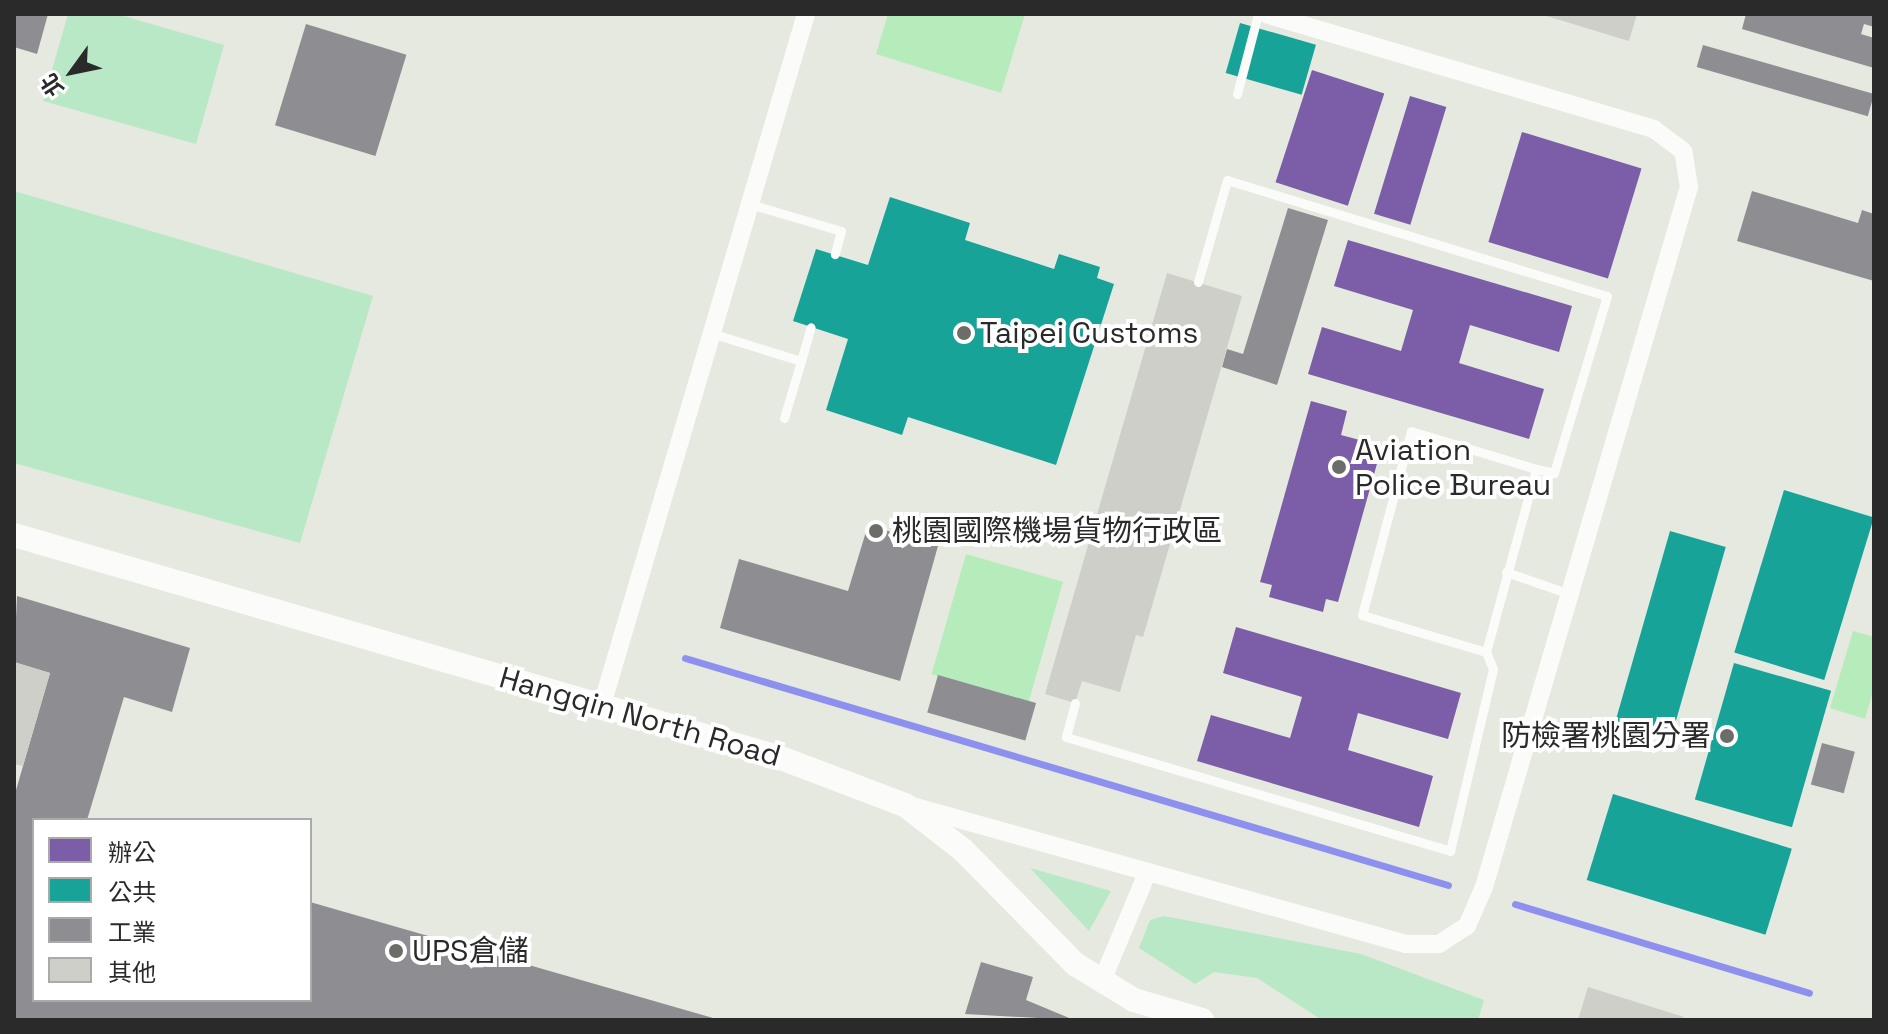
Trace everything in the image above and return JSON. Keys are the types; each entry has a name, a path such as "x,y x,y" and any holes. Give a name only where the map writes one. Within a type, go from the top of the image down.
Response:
{"street":[{"path":"602,705 806,14"},
{"path":"905,805 1146,876 1406,944 1439,944 1467,926 1570,594 1689,187 1683,151 1654,129 1267,14"},
{"name":"Hangqin North Road","path":"14,535 781,758 905,805 963,850 1075,964 1134,1000 1202,1020"},
{"path":"1102,981 1146,876"}],"lane":[{"path":"1237,94 1258,14"},
{"path":"1198,282 1227,180 1607,296 1554,473 1411,431 1362,615 1486,652"},
{"path":"750,204 841,231 835,254"},
{"path":"784,418 811,327"},
{"path":"711,333 801,361"},
{"path":"1075,703 1066,737 1450,851 1493,669 1486,652 1536,469"},
{"path":"1506,572 1570,594"}],"path":[{"path":"1614,723 1710,752"}],"green space":[{"path":"68,14 117,14 224,45 196,144 43,101"},
{"path":"888,14 1025,14 1001,93 876,54"},
{"path":"14,191 373,296 300,543 14,463"},
{"path":"966,554 1063,582 1029,702 932,674"},
{"path":"1853,631 1874,637 1874,688 1865,719 1830,708"},
{"path":"1030,868 1111,891 1089,931"},
{"path":"1164,916 1361,954 1484,1000 1478,1020 1322,1020 1257,978 1214,972 1195,984 1139,948 1150,920"}],"building: 辦公":[{"path":"1312,70 1384,93 1348,206 1276,182"},
{"path":"1410,96 1446,107 1410,225 1374,214"},
{"path":"1522,132 1642,169 1608,279 1488,242"},
{"path":"1348,240 1572,306 1559,352 1470,325 1459,363 1544,389 1529,439 1308,374 1322,327 1401,351 1413,310 1334,286"},
{"path":"1311,401 1347,411 1341,435 1382,446 1338,602 1326,599 1323,612 1269,597 1272,585 1260,582"},
{"path":"1236,627 1461,693 1448,739 1358,713 1348,750 1433,776 1419,827 1197,761 1211,715 1290,738 1302,697 1223,673"}],"building: 公共":[{"path":"1240,23 1316,45 1302,95 1226,73"},
{"name":"Taipei Customs","path":"890,197 970,223 965,240 1054,269 1059,254 1100,267 1097,278 1114,284 1056,465 908,417 902,435 826,410 848,339 793,321 816,249 868,265"},
{"path":"1784,490 1874,517 1824,680 1734,653"},
{"path":"1670,531 1726,547 1671,739 1615,723"},
{"path":"1734,663 1831,691 1792,827 1695,799"},
{"path":"1613,794 1792,849 1766,935 1587,880"}],"building: 工業":[{"path":"14,14 48,14 37,54 14,47"},
{"path":"1746,14 1874,14 1874,27 1864,24 1861,34 1874,38 1874,68 1742,29"},
{"path":"306,24 406,55 375,156 275,125"},
{"path":"1703,45 1874,94 1868,116 1697,67"},
{"path":"1752,191 1858,223 1862,210 1874,214 1874,281 1737,241"},
{"path":"1288,208 1328,220 1277,385 1222,367 1227,349 1243,354"},
{"path":"868,525 938,546 900,681 720,628 739,559 848,591"},
{"path":"17,596 190,648 172,712 124,697 88,818 32,818 32,1002 312,1002 312,903 720,1020 14,1020 14,797 50,673 14,662"},
{"path":"938,675 1036,703 1025,741 927,712"},
{"path":"1822,743 1855,752 1844,793 1811,785"},
{"path":"981,962 1033,977 1026,1000 1074,1020 965,1014"}],"building: 其他":[{"path":"1540,14 1637,14 1629,41"},
{"path":"1167,273 1242,296 1143,637 1136,635 1120,692 1082,681 1075,703 1045,694"},
{"path":"14,662 50,673 23,766 14,764"},
{"path":"1588,987 1684,1017 1683,1020 1578,1020"}],"waterway":[{"path":"685,658 1448,885"},
{"path":"1515,904 1809,993"}],"place":[{"name":"Taipei Customs","path":"964,333"},
{"name":"Aviation Police Bureau","path":"1339,467"},
{"name":"桃園國際機場貨物行政區","path":"876,531"},
{"name":"防檢署桃園分署","path":"1727,736"},
{"name":"UPS倉儲","path":"396,951"}]}
